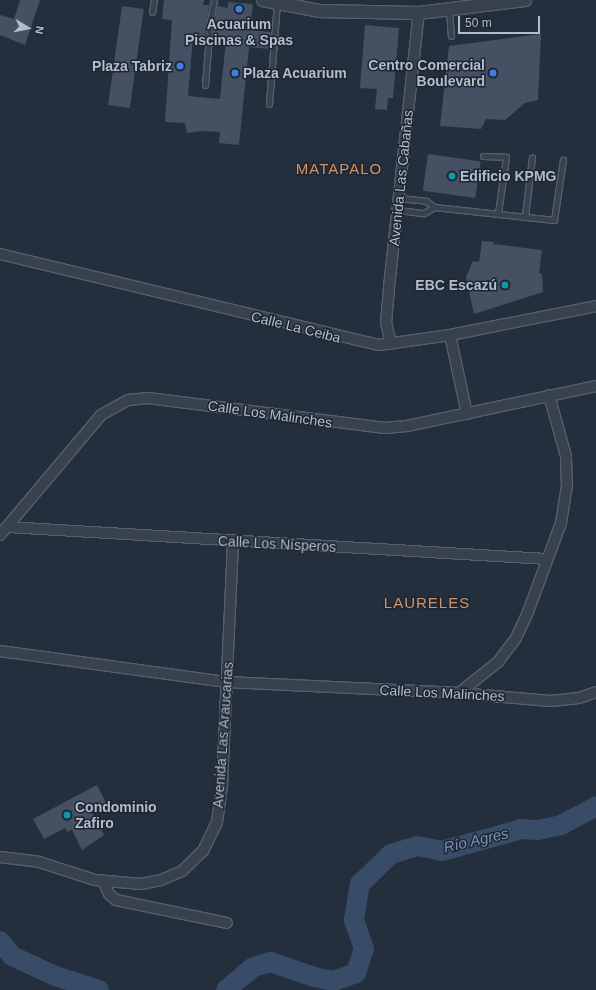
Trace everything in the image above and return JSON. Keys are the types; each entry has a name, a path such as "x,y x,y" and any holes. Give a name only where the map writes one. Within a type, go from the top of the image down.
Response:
{"street":[{"path":"263,0 319,11 419,12 525,0"},
{"name":"Avenida Las Cabañas","path":"391,344 386,322 419,12"},
{"name":"Calle La Ceiba","path":"0,254 358,342 379,345 450,335 596,306"},
{"path":"450,335 467,414"},
{"name":"Calle Los Malinches","path":"3,531 101,415 128,400 148,398 385,428 467,414 596,386"},
{"path":"459,692 506,654 528,612 561,523 567,487 566,456 549,395"},
{"name":"Calle Los Nísperos","path":"3,531 547,559"},
{"name":"Avenida Las Araucarias","path":"1,857 39,862 103,881 141,884 161,880 186,869 203,851 218,816 227,682 233,542"},
{"name":"Calle Los Malinches","path":"0,651 227,682 459,692 551,700 578,698 596,692"},
{"path":"103,881 109,894 116,900 227,923"}],"lane":[{"path":"152,12 154,0"},
{"path":"205,85 210,23 214,0"},
{"path":"269,104 277,3"},
{"path":"450,8 451,36"},
{"path":"483,156 506,158 498,214"},
{"path":"525,216 532,157"},
{"path":"398,210 424,213 434,208 554,220 563,160"},
{"path":"399,198 426,201 434,208"}],"building":[{"path":"20,0 40,0 25,45 0,35 0,15 14,19"},
{"name":"Plaza Acuarium","path":"164,0 204,0 203,5 209,5 205,37 193,36 188,96 220,99 226,40 213,38 217,6 228,8 228,2 253,4 250,30 271,32 269,49 249,47 239,145 219,143 220,132 201,131 187,133 185,123 165,122 172,20 162,19"},
{"name":"Plaza Tabriz","path":"122,6 144,9 130,108 108,105"},
{"path":"365,25 399,28 393,98 388,98 387,110 375,109 377,89 360,88"},
{"name":"Centro Comercial Boulevard","path":"541,34 538,100 525,103 505,120 486,119 481,129 440,126 449,46"},
{"name":"Edificio KPMG","path":"428,154 480,161 475,198 423,191"},
{"name":"EBC Escazú","path":"482,241 494,242 493,244 542,250 539,273 542,274 543,292 474,314 466,277 473,261 479,262"},
{"name":"Condominio Zafiro","path":"97,785 106,803 91,811 104,835 82,850 72,830 67,832 65,828 44,839 33,819"}],"waterway":[{"name":"Río Agres","path":"226,990 253,967 270,962 314,977 333,981 356,973 364,949 354,920 360,884 391,854 417,846 442,851 522,829 538,830 561,825 596,806"},
{"path":"0,941 12,956 55,976 99,990"}],"place":[{"name":"Acuarium Piscinas & Spas","path":"239,9"},
{"name":"Plaza Tabriz","path":"180,66"},
{"name":"Plaza Acuarium","path":"235,73"},
{"name":"Centro Comercial Boulevard","path":"493,73"},
{"name":"Edificio KPMG","path":"452,176"},
{"name":"EBC Escazú","path":"505,285"},
{"name":"Condominio Zafiro","path":"67,815"}],"district":[{"name":"MATAPALO","path":"339,169"},
{"name":"LAURELES","path":"427,603"}]}
